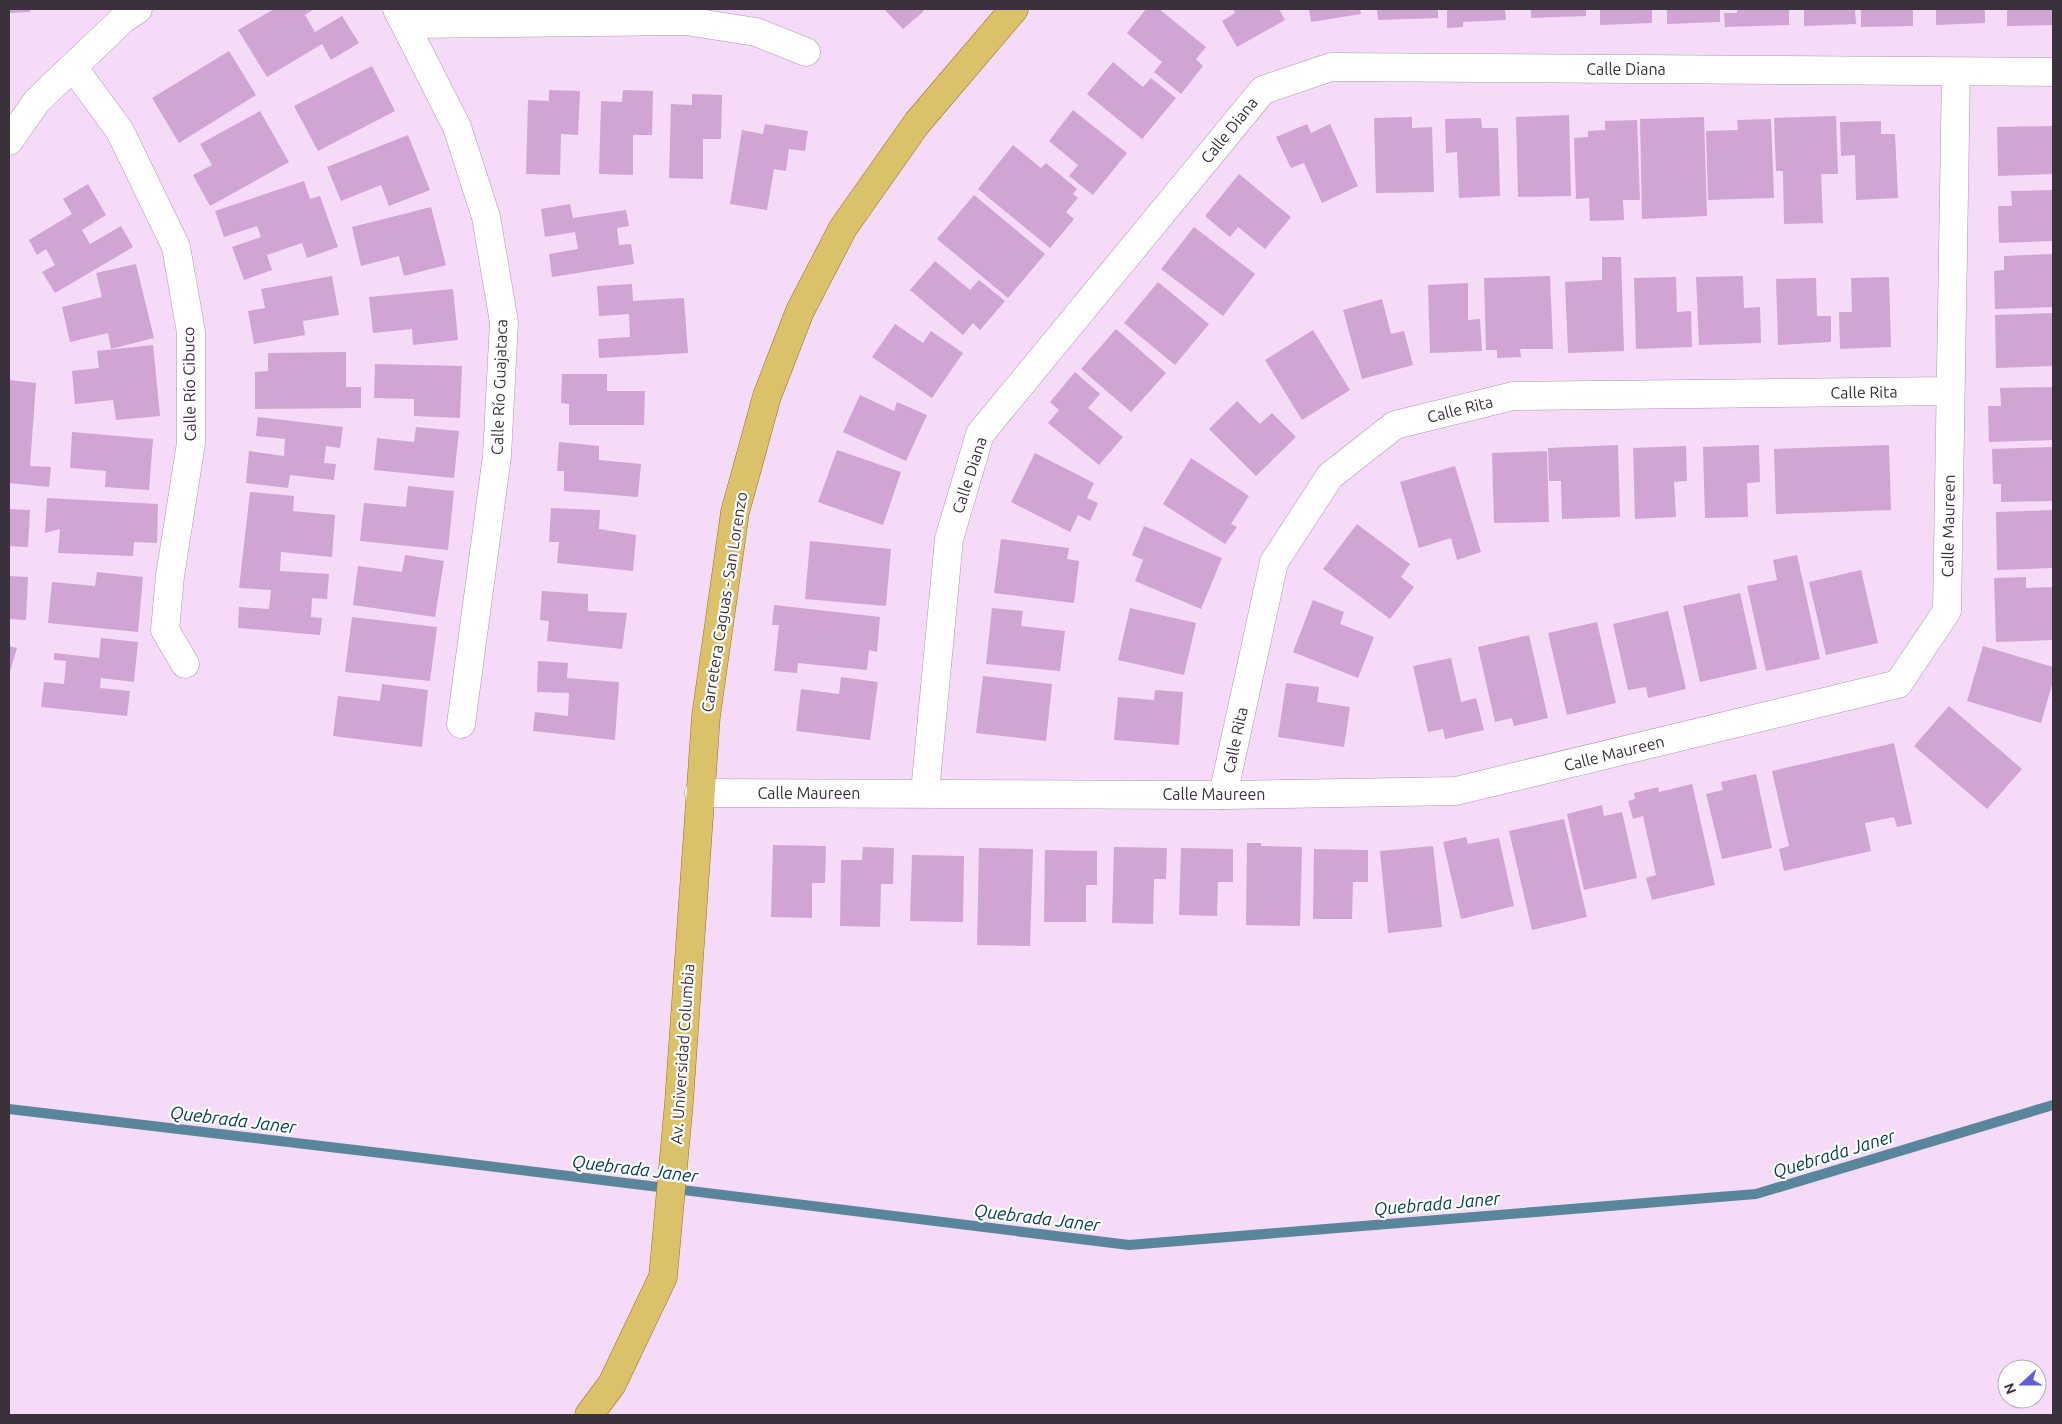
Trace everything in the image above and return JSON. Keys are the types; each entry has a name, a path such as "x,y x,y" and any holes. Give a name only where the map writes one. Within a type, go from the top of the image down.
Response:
{"main road":[{"name":"Carretera Caguas - San Lorenzo","path":"699,793 714,650 735,512 767,396 800,311 843,228 911,131 1014,9"},
{"name":"Av. Universidad Columbia","path":"589,1415 612,1384 663,1277 679,1102 699,793"}],"street":[{"path":"9,141 37,101 122,20 138,9"},
{"path":"401,17 686,21 756,32 806,52"},
{"name":"Calle Río Guajataca","path":"401,17 460,136 486,217 504,322 497,456 461,724"},
{"name":"Calle Río Cibuco","path":"73,67 120,131 176,247 191,332 191,443 170,576 165,630 185,664"},
{"name":"Calle Diana","path":"925,792 949,539 980,434 1262,90 1331,67 2053,72"},
{"name":"Calle Maureen","path":"699,793 925,792 1223,795 1456,791 1898,684 1946,611 1956,72"},
{"name":"Calle Rita","path":"1223,795 1274,562 1330,476 1395,425 1513,396 1950,391"}],"building":[{"path":"9,9 30,9 30,12 9,13"},
{"path":"274,9 314,9 305,15 315,32 342,16 359,43 331,60 322,44 267,77 238,30"},
{"path":"884,9 922,9 924,11 903,29"},
{"path":"1146,9 1159,9 1206,47 1196,59 1203,66 1181,94 1154,72 1162,62 1127,33"},
{"path":"1233,9 1279,9 1285,20 1237,47 1222,21 1235,13"},
{"path":"1309,9 1360,9 1361,14 1311,22"},
{"path":"1377,9 1438,9 1438,18 1378,20"},
{"path":"1447,9 1505,9 1506,20 1463,22 1463,27 1447,28"},
{"path":"1531,9 1586,9 1586,16 1531,18"},
{"path":"1600,9 1652,9 1652,23 1600,25"},
{"path":"1667,9 1720,9 1720,22 1667,24"},
{"path":"1737,9 1789,9 1789,25 1725,27 1724,13 1737,13"},
{"path":"1804,9 1855,9 1856,24 1804,26"},
{"path":"1861,9 1913,9 1913,26 1861,27"},
{"path":"1936,9 1985,9 1985,23 1936,25"},
{"path":"2007,9 2053,9 2053,25 2007,26"},
{"path":"229,51 256,95 179,143 152,98"},
{"path":"1113,62 1143,87 1151,78 1176,98 1142,139 1087,94"},
{"path":"372,66 395,111 318,151 294,106"},
{"path":"549,90 580,91 578,135 561,134 560,175 526,174 528,100 549,101"},
{"path":"623,90 653,91 652,135 633,135 633,175 599,174 601,101 622,102"},
{"path":"692,94 722,95 721,139 703,139 703,179 669,178 671,104 692,105"},
{"path":"1073,110 1127,153 1093,195 1069,176 1078,165 1049,141"},
{"path":"260,111 289,162 210,206 193,175 212,165 200,144"},
{"path":"1569,115 1571,196 1518,197 1516,117"},
{"path":"1836,116 1838,174 1821,174 1823,223 1784,224 1783,171 1776,171 1774,118"},
{"path":"1412,117 1412,128 1432,127 1434,192 1376,193 1374,118"},
{"path":"1704,117 1707,216 1642,219 1640,119"},
{"path":"1481,118 1482,128 1498,128 1500,196 1459,198 1457,152 1446,153 1445,119"},
{"path":"1771,119 1774,198 1708,200 1706,131 1738,130 1737,120"},
{"path":"1637,120 1640,200 1623,200 1624,220 1590,221 1589,198 1576,199 1574,138 1588,137 1588,131 1605,130 1605,121"},
{"path":"1881,121 1881,134 1895,134 1898,198 1856,200 1855,155 1841,156 1840,122"},
{"path":"765,124 808,131 805,151 789,149 786,171 774,169 767,210 730,204 742,130 763,134"},
{"path":"1307,124 1311,133 1330,124 1358,186 1322,203 1304,163 1291,168 1276,137"},
{"path":"2053,126 2053,174 1998,176 1997,127"},
{"path":"408,135 430,190 389,206 381,185 341,201 327,167"},
{"path":"1013,145 1041,168 1046,163 1077,189 1073,194 1078,198 1066,212 1074,219 1050,248 978,189"},
{"path":"1239,174 1291,217 1265,249 1238,227 1230,237 1205,216"},
{"path":"304,181 310,199 320,196 338,247 307,258 302,243 267,255 272,270 244,280 232,247 261,237 257,226 224,237 215,211"},
{"path":"88,184 106,215 82,230 90,244 121,226 133,247 55,293 42,272 55,265 46,249 37,255 29,240 72,214 63,199"},
{"path":"2053,190 2053,241 1999,243 1998,206 2012,206 2011,191"},
{"path":"974,195 1045,254 1008,298 937,239"},
{"path":"570,204 573,218 626,210 629,226 617,228 619,245 631,244 634,264 552,277 549,254 578,249 575,232 545,237 541,209"},
{"path":"431,207 446,265 404,276 399,256 361,266 352,227"},
{"path":"1194,227 1255,274 1223,316 1161,269"},
{"path":"2053,254 2053,307 1995,309 1994,271 2004,270 2004,256"},
{"path":"1602,257 1621,257 1624,351 1568,353 1565,282 1602,280"},
{"path":"935,261 970,290 979,280 1005,301 980,330 973,323 963,335 910,290"},
{"path":"136,264 154,338 111,349 108,333 70,342 62,307 102,297 96,273"},
{"path":"332,276 339,315 303,321 305,335 254,344 248,311 265,308 261,289"},
{"path":"1550,276 1553,349 1520,349 1521,357 1497,358 1497,350 1486,350 1484,278"},
{"path":"1743,276 1744,308 1760,307 1761,343 1699,345 1696,277"},
{"path":"1676,277 1677,312 1691,311 1692,347 1636,349 1634,278"},
{"path":"1889,277 1891,347 1840,349 1839,312 1852,312 1851,278"},
{"path":"1816,278 1817,316 1831,316 1831,342 1778,345 1776,279"},
{"path":"1158,282 1209,324 1175,365 1124,323"},
{"path":"1468,283 1468,320 1480,319 1482,351 1430,353 1428,285"},
{"path":"632,284 633,301 684,298 688,353 599,358 598,339 630,337 629,314 599,316 597,286"},
{"path":"453,289 458,340 413,345 412,329 373,333 369,297"},
{"path":"1382,299 1391,334 1404,331 1413,365 1362,379 1343,310"},
{"path":"2053,313 2053,366 1996,368 1995,315"},
{"path":"895,324 923,343 931,331 963,353 932,398 872,357"},
{"path":"1116,329 1166,373 1131,412 1081,369"},
{"path":"1313,330 1350,390 1302,420 1265,360"},
{"path":"153,345 160,416 116,420 113,400 75,404 72,371 99,368 97,351"},
{"path":"346,352 346,387 361,387 361,408 255,409 255,372 268,371 268,353"},
{"path":"375,364 462,366 460,418 414,416 414,399 374,398"},
{"path":"1075,372 1100,394 1088,408 1123,437 1099,465 1048,423 1059,410 1050,402"},
{"path":"562,374 607,374 607,391 645,391 644,425 569,425 569,404 561,403"},
{"path":"9,380 36,383 30,466 51,467 49,487 9,483"},
{"path":"2053,387 2053,440 1989,442 1988,406 2001,406 2000,388"},
{"path":"860,395 894,411 897,402 927,415 906,461 843,432"},
{"path":"1237,401 1260,424 1272,413 1296,437 1256,476 1209,429"},
{"path":"258,417 343,427 340,448 326,446 324,463 336,464 334,480 290,475 288,488 246,483 249,451 284,456 285,439 256,436"},
{"path":"416,427 459,431 454,478 374,470 377,438 414,442"},
{"path":"72,432 153,439 149,490 105,487 106,471 70,468"},
{"path":"559,442 599,446 599,460 641,464 638,497 564,491 564,471 557,471"},
{"path":"1618,445 1620,517 1562,519 1561,481 1549,481 1548,448"},
{"path":"1759,445 1760,482 1747,483 1748,517 1705,518 1703,447"},
{"path":"1889,445 1891,510 1776,514 1774,449"},
{"path":"1686,446 1687,481 1674,482 1676,517 1635,519 1633,448"},
{"path":"2053,447 2053,501 2001,502 2001,484 1993,484 1992,449"},
{"path":"837,450 901,472 883,525 818,502"},
{"path":"1547,451 1549,522 1494,523 1492,453"},
{"path":"1035,453 1094,483 1087,498 1098,503 1090,521 1078,515 1070,532 1011,502"},
{"path":"1191,458 1249,496 1231,524 1237,527 1225,544 1163,504"},
{"path":"1455,466 1481,552 1457,560 1451,538 1419,548 1400,482"},
{"path":"408,486 454,491 448,550 360,541 364,503 406,507"},
{"path":"250,492 294,496 293,511 335,515 332,557 281,552 280,571 329,574 327,599 312,598 311,617 322,618 320,635 238,628 239,607 269,609 271,590 239,588"},
{"path":"47,498 158,504 157,543 134,542 133,556 58,553 60,529 45,533"},
{"path":"551,508 600,510 599,529 636,535 633,571 557,563 559,542 549,542"},
{"path":"9,509 30,510 28,547 9,546"},
{"path":"2053,510 2053,568 1997,570 1996,512"},
{"path":"1357,524 1410,564 1401,577 1414,587 1390,619 1323,569"},
{"path":"1144,526 1222,558 1201,609 1135,581 1143,560 1132,555"},
{"path":"1001,539 1069,548 1067,559 1079,561 1074,603 994,593"},
{"path":"810,541 891,549 886,606 805,599"},
{"path":"405,555 444,561 435,617 353,605 358,566 402,572"},
{"path":"1797,555 1820,659 1766,671 1747,586 1777,580 1773,560"},
{"path":"1861,570 1878,643 1826,655 1809,582"},
{"path":"97,572 143,577 138,632 48,623 52,582 95,586"},
{"path":"9,576 28,577 26,620 9,619"},
{"path":"2026,577 2026,588 2053,587 2053,640 1996,642 1994,578"},
{"path":"542,591 588,594 588,611 627,613 622,649 547,641 549,621 540,620"},
{"path":"1740,593 1757,669 1700,682 1683,606"},
{"path":"1313,600 1344,612 1340,624 1374,637 1358,678 1293,652"},
{"path":"774,605 880,617 877,652 869,650 867,670 798,663 797,673 774,671 779,625 772,625"},
{"path":"992,608 1023,611 1021,626 1065,631 1060,671 986,664"},
{"path":"1130,608 1196,623 1184,675 1118,660"},
{"path":"1668,611 1686,689 1648,698 1646,687 1628,690 1613,624"},
{"path":"352,617 437,627 430,681 345,672"},
{"path":"1597,622 1616,703 1567,715 1548,633"},
{"path":"1529,635 1548,718 1514,726 1512,718 1495,722 1478,647"},
{"path":"101,638 138,642 134,682 101,678 100,688 130,691 127,716 41,707 44,682 64,684 66,661 54,660 54,653 99,658"},
{"path":"9,646 17,648 9,675"},
{"path":"1983,646 2053,667 2053,681 2041,723 1967,701"},
{"path":"1451,658 1461,702 1476,698 1484,730 1445,739 1443,729 1428,732 1413,666"},
{"path":"538,661 568,663 567,678 619,682 615,740 533,731 535,712 568,716 569,693 537,692"},
{"path":"983,676 1052,684 1046,741 976,733"},
{"path":"841,677 878,682 870,740 796,731 801,689 839,694"},
{"path":"1286,683 1319,687 1317,702 1350,707 1344,747 1278,737"},
{"path":"382,684 428,690 422,747 333,736 338,696 380,701"},
{"path":"1155,690 1183,692 1179,745 1114,740 1118,697 1154,700"},
{"path":"1949,706 2022,769 1987,809 1914,746"},
{"path":"1894,743 1912,824 1897,827 1894,817 1865,823 1871,851 1784,871 1779,849 1789,846 1772,771"},
{"path":"1756,774 1772,848 1722,859 1706,794 1723,790 1721,782"},
{"path":"1692,784 1715,885 1652,900 1646,878 1656,875 1643,816 1633,819 1628,801 1635,799 1634,793 1658,787 1659,792"},
{"path":"1602,805 1604,816 1622,812 1637,878 1584,890 1567,814"},
{"path":"1564,819 1587,917 1532,930 1509,831"},
{"path":"1466,837 1468,844 1499,838 1514,906 1461,919 1443,842"},
{"path":"1247,843 1261,843 1261,846 1302,847 1300,926 1246,925"},
{"path":"773,845 826,846 825,883 812,883 812,918 771,917"},
{"path":"1433,846 1442,927 1388,933 1380,851"},
{"path":"863,847 894,848 893,884 881,884 880,927 840,926 841,860 862,860"},
{"path":"1114,847 1167,848 1166,879 1154,879 1153,924 1112,923"},
{"path":"979,848 1033,849 1030,946 977,945"},
{"path":"1181,848 1233,849 1233,882 1218,882 1217,916 1179,915"},
{"path":"1314,849 1368,850 1368,882 1353,882 1352,919 1313,919"},
{"path":"1045,850 1097,851 1097,885 1086,885 1086,922 1044,922"},
{"path":"912,855 964,856 963,922 910,921"}],"waterway":[{"name":"Quebrada Janer","path":"9,1109 1129,1245 1756,1194 2053,1105"}]}
